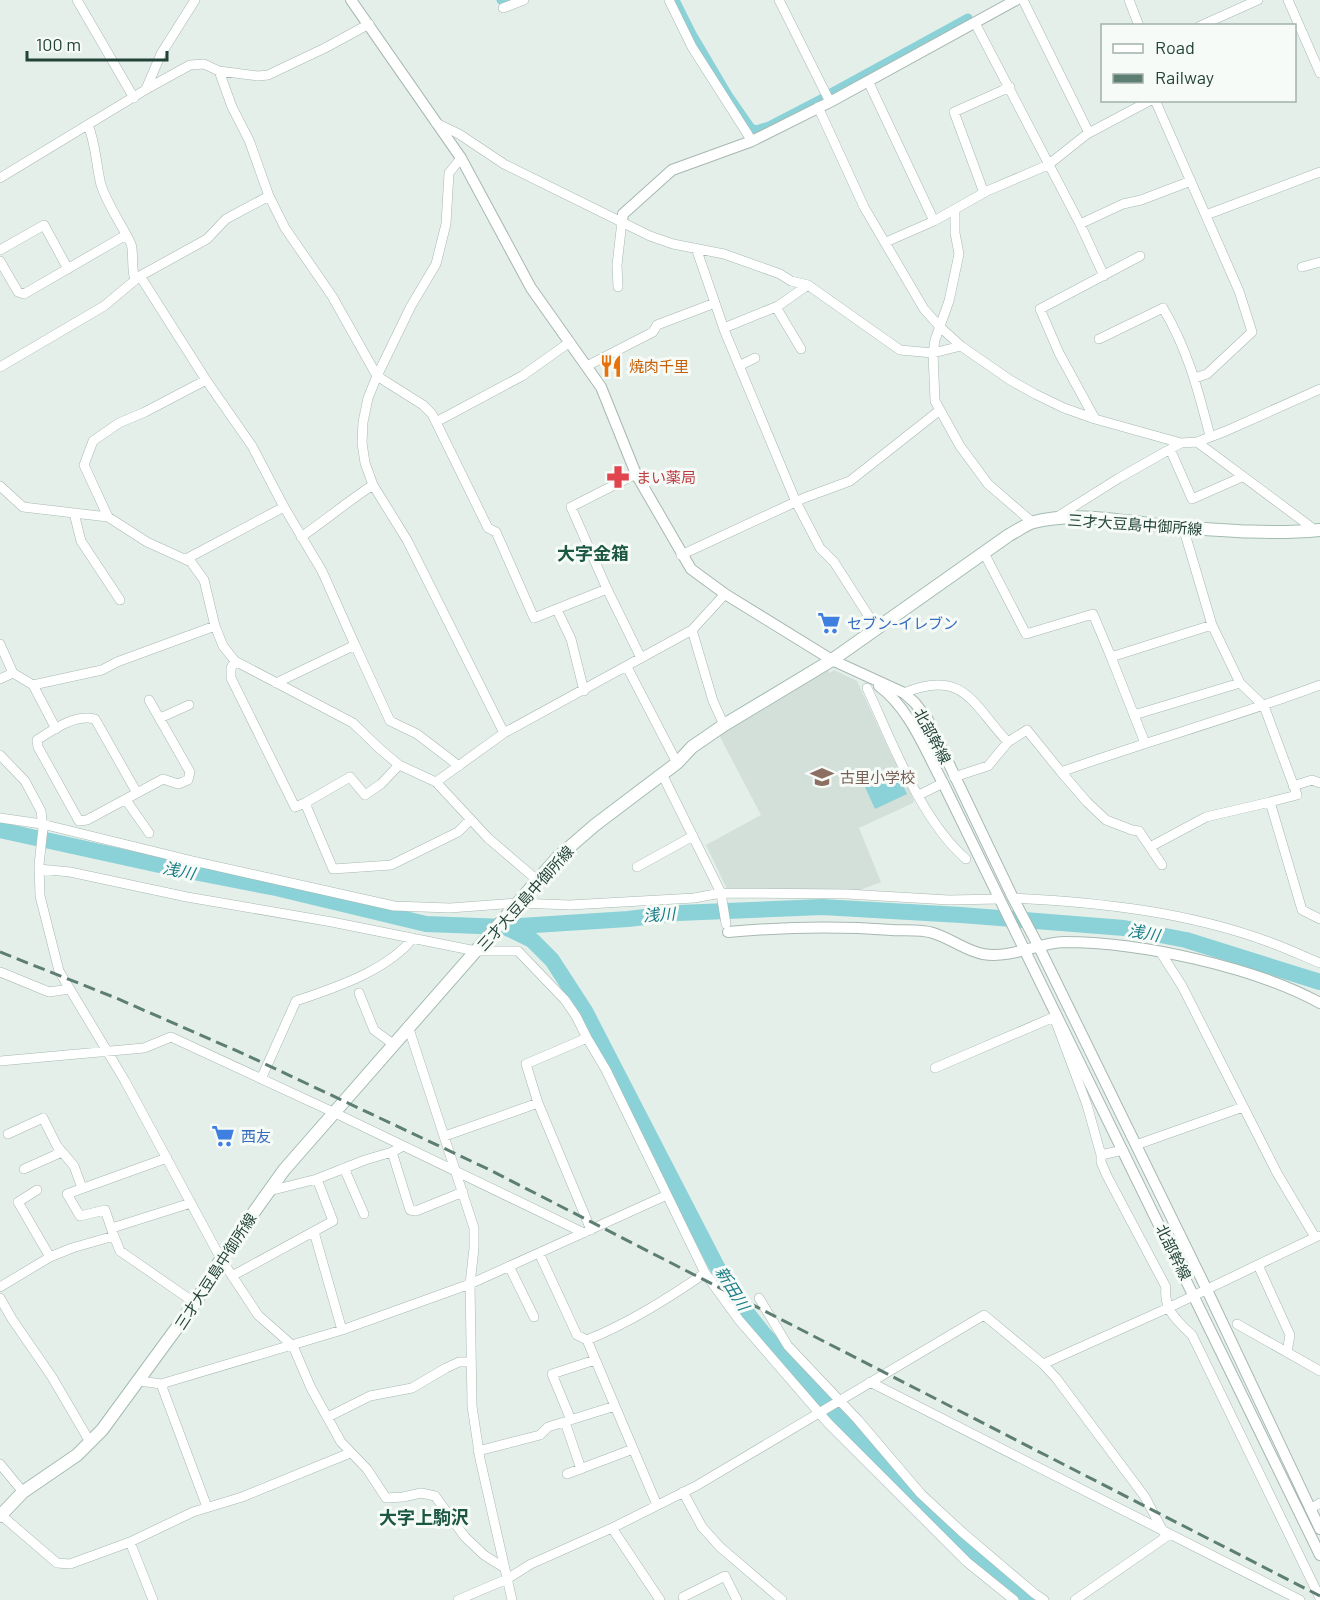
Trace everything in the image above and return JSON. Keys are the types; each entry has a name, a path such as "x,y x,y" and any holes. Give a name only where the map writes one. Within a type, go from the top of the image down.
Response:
{"main road":[{"name":"三才大豆島中御所線","path":"0,1515 23,1492 77,1455 114,1417 195,1303 221,1259 267,1192 333,1112 516,907 537,880 558,857 595,825 677,763 692,747 832,660 1009,535 1032,522 1083,518 1247,531 1317,530"}],"street":[{"path":"77,0 134,98"},
{"path":"146,90 161,54 195,0"},
{"path":"351,0 461,158 531,288 601,387 636,474 691,569 725,594 832,660 862,674"},
{"path":"503,8 524,0"},
{"path":"669,0 692,47 752,141"},
{"path":"780,0 830,102"},
{"path":"618,287 617,265 623,214 672,170 752,141 830,102 1016,0"},
{"path":"1023,0 1089,133"},
{"path":"1128,0 1138,24"},
{"path":"1213,23 1258,0"},
{"path":"1288,0 1320,73"},
{"path":"975,22 1080,224 1104,276"},
{"path":"1,176 190,65 204,64 219,71 258,76 268,75 369,24"},
{"path":"219,71 232,107 249,140 269,196 285,228 332,296 377,376 423,405 432,414 488,528 496,532 534,618 607,589"},
{"path":"868,81 934,221"},
{"path":"984,193 954,112 1010,87"},
{"path":"886,242 934,221 984,193 1048,165 1089,133 1149,102"},
{"path":"1154,102 1239,291 1252,332 1207,374 1196,378"},
{"path":"818,107 864,207 924,309 961,346 1035,394 1095,419 1181,443 1197,442 1274,411 1320,389"},
{"path":"436,123 459,134 504,164 658,239 724,254 780,274 791,281 808,285 832,300 893,347 918,353 933,353 961,346"},
{"path":"88,125 93,136 96,166 102,188 109,206 132,246 131,269 252,446 284,507 322,571 390,721 417,734 459,766"},
{"path":"461,158 448,173 446,224 436,264 411,306 377,376 368,398 363,422 362,444 365,463 373,485 407,540 504,733"},
{"path":"1206,215 1320,172"},
{"path":"1080,224 1123,204 1141,200 1191,181"},
{"path":"0,367 104,306 138,278 207,239 226,219 269,196"},
{"path":"955,210 955,232 959,254 949,301 933,353 934,393 940,410 960,446 988,484 1032,522"},
{"path":"0,250 44,225 68,269"},
{"path":"0,261 18,292 24,294 126,235"},
{"path":"696,248 724,328 796,502 820,548 834,562 877,629"},
{"path":"1095,419 1059,353 1040,309 1140,256"},
{"path":"1302,267 1320,262"},
{"path":"724,328 776,307 808,285"},
{"path":"587,366 653,332 657,326 715,303"},
{"path":"776,307 801,349"},
{"path":"1099,339 1163,308 1182,342 1196,378 1210,436"},
{"path":"436,422 522,376 570,342"},
{"path":"739,366 755,358"},
{"path":"108,517 84,465 93,441 119,423 206,380"},
{"path":"681,555 796,502 850,481 940,410"},
{"path":"1197,442 1317,530"},
{"path":"1054,519 1119,478 1181,443"},
{"path":"1170,449 1192,498 1242,477"},
{"path":"636,474 571,507 640,658"},
{"path":"301,537 329,518 349,500 373,485"},
{"path":"0,486 23,507 108,517 147,542 191,562 204,580 215,626 223,646 235,661 353,723 399,765 436,782 488,838 537,880"},
{"path":"186,559 284,507"},
{"path":"74,513 81,541 120,600"},
{"path":"1150,847 1206,817 1297,795 1264,706 1240,683 1212,625 1183,527"},
{"path":"984,554 1026,634 1093,614 1145,743"},
{"path":"436,782 504,733 692,630 725,594"},
{"path":"557,610 571,639 584,691"},
{"path":"1111,657 1212,625"},
{"path":"33,685 102,670 117,662 215,626"},
{"path":"692,630 713,701 724,725"},
{"path":"0,644 13,673 33,685 56,729"},
{"path":"276,683 355,645"},
{"path":"235,661 231,668 231,678 295,807 351,777 364,795 381,784 399,765"},
{"path":"627,667 677,763"},
{"path":"0,678 13,673"},
{"name":"北部幹線","path":"862,674 904,693 928,720 1207,1290 1320,1529"},
{"name":"北部幹線","path":"862,674 900,704 943,783 1195,1295 1310,1508 1320,1555"},
{"path":"1134,714 1240,683"},
{"path":"1061,772 1264,706 1320,685"},
{"path":"904,693 920,686 958,687 973,699 1008,742"},
{"path":"867,688 919,795 948,840 966,859"},
{"path":"136,793 95,719 84,716 37,740 38,747 79,821 87,820 126,800 163,778 178,784 188,780 190,772 149,700"},
{"path":"160,718 189,705"},
{"path":"954,777 988,766 1008,742 1027,730 1087,802 1106,820 1132,831 1139,831 1162,865"},
{"path":"0,755 25,781 41,811 40,896 59,971 167,1158 221,1259 258,1316 293,1346 310,1388 341,1442 367,1469 386,1498 421,1493 435,1496 465,1537 484,1555 503,1567"},
{"path":"662,774 721,896 727,928 854,927 932,933 983,954 1007,954 1060,942 1132,947 1257,977 1320,1003"},
{"path":"1293,786 1312,780 1320,783"},
{"path":"919,795 943,783"},
{"path":"126,800 149,833"},
{"path":"1270,802 1302,910 1320,920"},
{"path":"305,803 333,869 392,865 458,832 470,820"},
{"path":"0,818 394,906 516,907 721,896 847,894 1001,902"},
{"path":"637,867 649,855 693,836"},
{"path":"39,867 476,951 518,951 565,1000 576,1016 606,1070 705,1273 739,1320 822,1411 967,1562 1014,1600"},
{"path":"1016,903 1122,907 1190,920 1268,941 1320,963"},
{"path":"261,1078 296,1001 337,987 386,962 404,949 413,938"},
{"path":"1043,1364 1207,1290 1317,1236 1277,1173 1182,986 1161,953"},
{"path":"0,972 49,992 69,989"},
{"path":"359,993 374,1030 393,1044"},
{"path":"935,1068 1054,1017 1087,1104 1101,1162 1107,1176 1166,1287 1165,1298 1168,1308 1174,1318 1192,1335 1320,1598"},
{"path":"408,1026 474,1228 470,1284 472,1406 478,1451 512,1600"},
{"path":"0,1061 144,1048 171,1037 587,1231"},
{"path":"587,1038 526,1064 538,1103 587,1231"},
{"path":"445,1136 538,1103"},
{"path":"1136,1145 1243,1107"},
{"path":"8,1134 43,1118 57,1146 74,1166 82,1188"},
{"path":"267,1192 317,1179 404,1146"},
{"path":"1101,1155 1124,1150"},
{"path":"24,1169 62,1152"},
{"path":"392,1152 410,1210 416,1211 463,1192"},
{"path":"167,1158 67,1194 80,1216 105,1210 120,1251 195,1303"},
{"path":"344,1168 364,1214"},
{"path":"232,1276 333,1221 317,1179"},
{"path":"37,1190 18,1202 50,1257"},
{"path":"140,1381 161,1384 342,1330 470,1284 667,1195"},
{"path":"0,1287 50,1257 191,1203"},
{"path":"314,1232 342,1330"},
{"path":"539,1253 577,1335 586,1340 657,1505"},
{"path":"1258,1265 1290,1335 1287,1352"},
{"path":"509,1266 534,1317"},
{"path":"586,1340 616,1328 670,1297 705,1273"},
{"path":"0,1298 52,1377 90,1442"},
{"path":"759,1298 788,1346 837,1402 858,1420 921,1494 962,1532 1044,1600"},
{"path":"458,1600 507,1579 531,1564 612,1528 683,1492 984,1315 1043,1364 1056,1378 1146,1497 1166,1537 1076,1600"},
{"path":"1237,1324 1320,1371"},
{"path":"581,1469 552,1374 595,1360"},
{"path":"328,1417 369,1396 412,1388 459,1362 470,1362"},
{"path":"870,1382 1300,1600"},
{"path":"161,1384 207,1507"},
{"path":"478,1451 540,1435 548,1427 615,1406"},
{"path":"567,1474 633,1449"},
{"path":"0,1515 57,1563 70,1564 130,1542 207,1507 242,1497 350,1453"},
{"path":"0,1464 23,1492"},
{"path":"683,1492 702,1527 720,1547 782,1600"},
{"path":"1284,1521 1310,1508"},
{"path":"612,1528 657,1599"},
{"path":"130,1542 153,1600"},
{"path":"681,1599 726,1576 737,1600"}],"shaded area":[{"name":"古里小学校","path":"828,670 830,673 834,670 857,681 914,800 913,803 859,828 881,882 860,890 727,889 706,845 761,815 719,735 748,715"}],"water":[{"path":"896,772 907,794 875,809 865,787"}],"waterway":[{"path":"501,0 506,2 511,0"},
{"path":"675,0 728,95 751,128 756,130 769,126 823,98"},
{"path":"831,93 968,18"},
{"name":"浅川","path":"0,830 276,888 426,924 505,927 628,919 678,913 822,907 961,915 1124,928 1186,940 1320,982"},
{"name":"新田川","path":"507,928 532,940 552,960 585,1011 716,1265 736,1299 834,1413 945,1526 985,1563 1033,1600"}],"railway":[{"path":"0,952 116,998 244,1054 490,1170 1320,1596"}],"place":[{"name":"焼肉千里","path":"611,366"},
{"name":"まい薬局","path":"618,477"},
{"name":"セブン-イレブン","path":"829,623"},
{"name":"古里小学校","path":"822,777"},
{"name":"西友","path":"223,1136"}],"district":[{"name":"大字金箱","path":"593,553"},
{"name":"大字上駒沢","path":"424,1517"}]}
